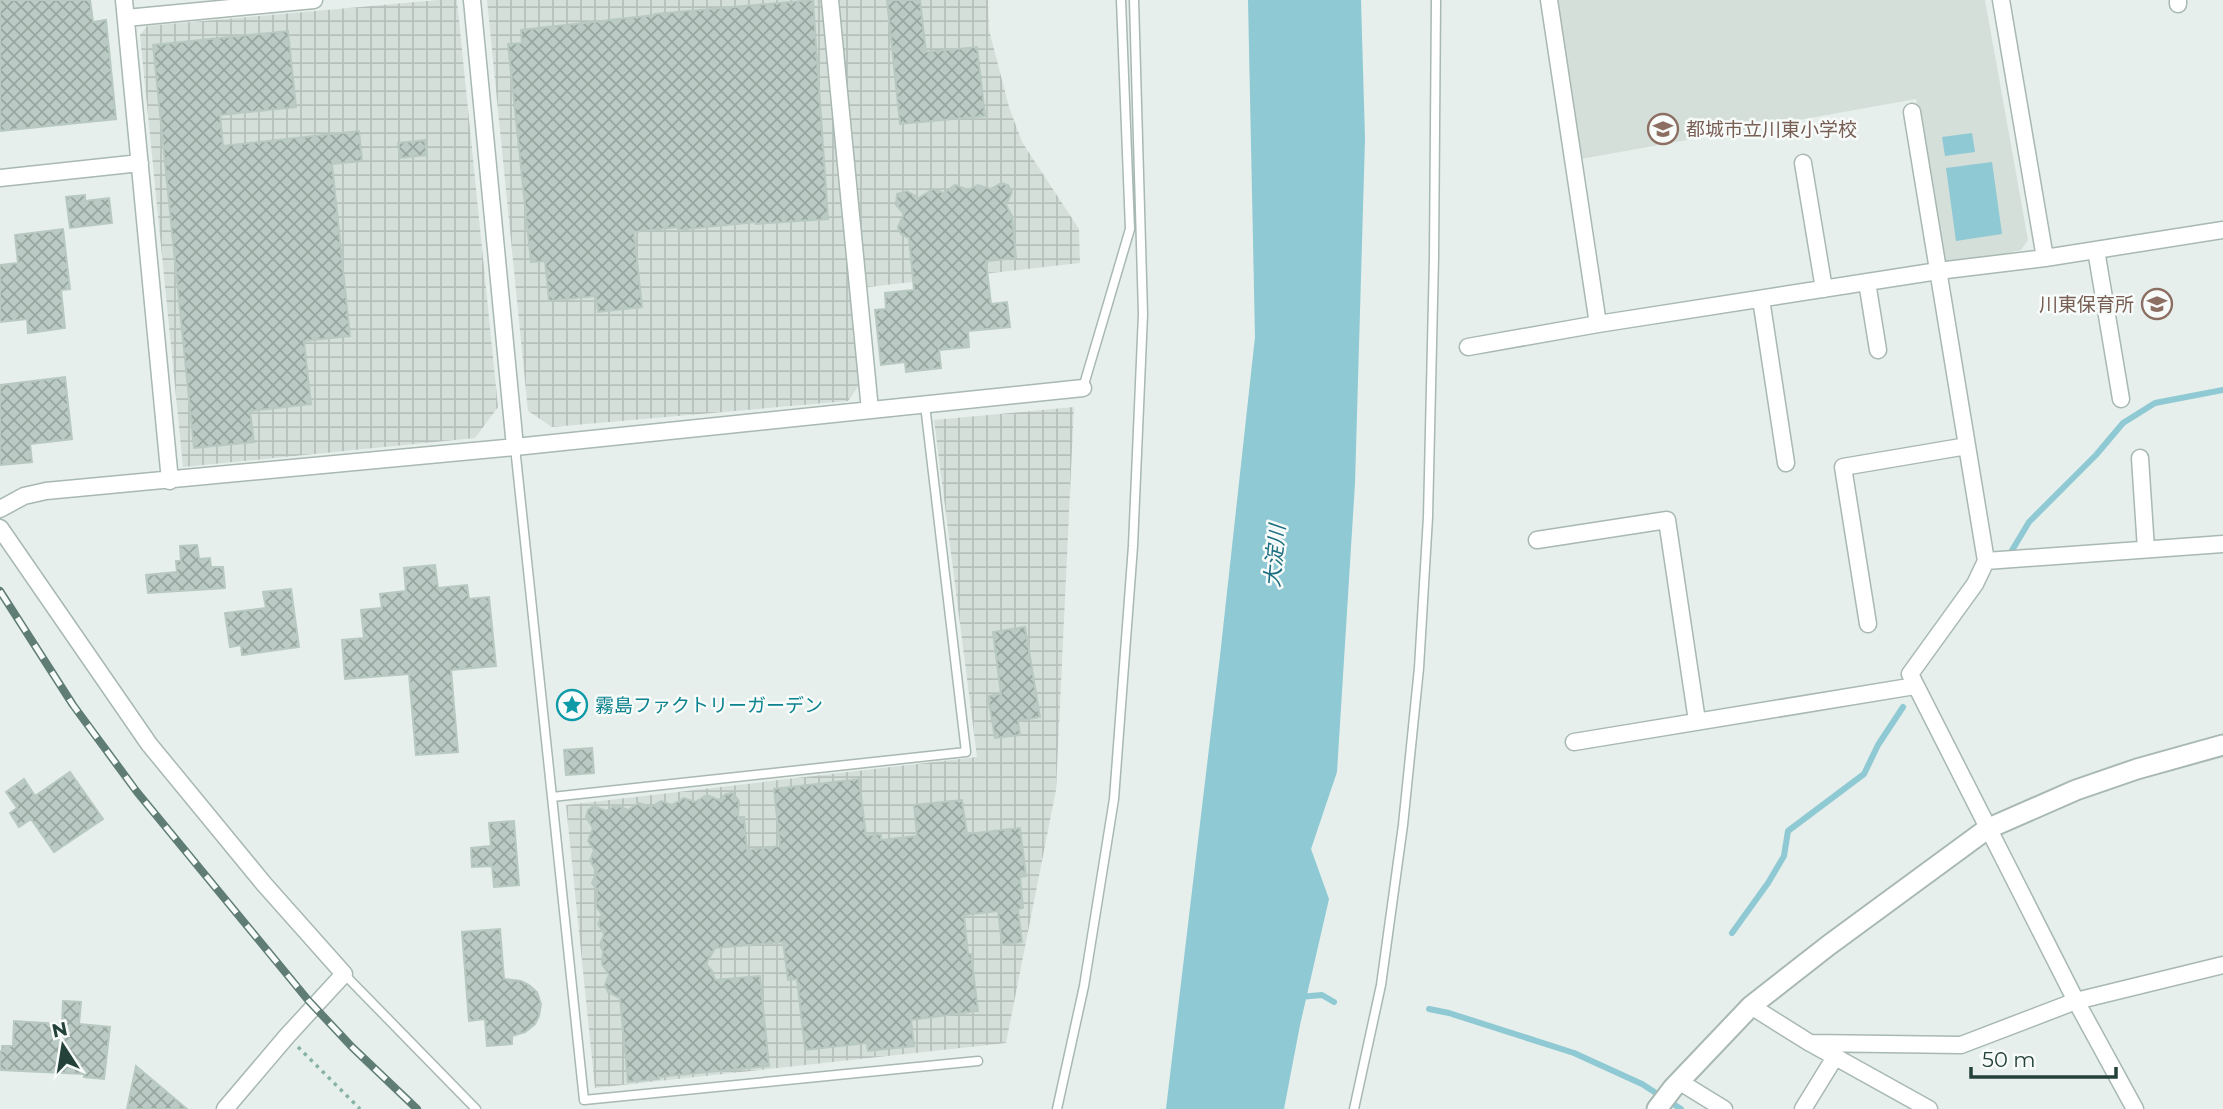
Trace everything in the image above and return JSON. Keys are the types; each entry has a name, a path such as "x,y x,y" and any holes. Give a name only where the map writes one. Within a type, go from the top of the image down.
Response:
{"street":[{"path":"124,0 170,481"},
{"path":"125,18 314,0"},
{"path":"472,0 515,447"},
{"path":"830,0 870,410"},
{"path":"1549,0 1598,324"},
{"path":"2001,0 2045,258"},
{"path":"1912,112 1986,561 1975,584 1910,674 2076,1002 2135,1109"},
{"path":"0,178 139,163"},
{"path":"1803,163 1824,289"},
{"path":"1468,347 1867,282 2223,230"},
{"path":"2096,250 2121,399"},
{"path":"1867,282 1878,350"},
{"path":"1760,299 1786,463"},
{"path":"0,509 24,496 46,491 515,447 1083,388"},
{"path":"1868,624 1843,467 1967,446"},
{"path":"2140,458 2146,549"},
{"path":"1537,540 1667,520 1698,721"},
{"path":"0,528 149,744 264,884 344,974 225,1109"},
{"path":"1986,561 2223,544"},
{"path":"1574,742 1914,686"},
{"path":"1657,1109 1676,1085 1751,1006 1987,829 2137,769 2223,745"},
{"path":"1810,1043 1961,1045 2076,1002 2223,965"},
{"path":"1751,1006 1810,1043 1929,1109"},
{"path":"1803,1109 1835,1057"},
{"path":"1676,1085 1724,1109"}],"lane":[{"path":"1083,388 1130,229 1121,0"},
{"path":"1057,1109 1084,986 1114,799 1133,546 1143,314 1134,0"},
{"path":"1354,1109 1381,985 1403,825 1419,668 1428,517 1435,247 1436,0"},
{"path":"552,797 966,752 925,405"},
{"path":"515,447 584,1100 978,1060"},
{"path":"344,974 476,1109"},
{"path":"611,1098 612,1109"}],"path":[{"path":"287,1036 360,1109"}],"shaded area":[{"path":"457,0 498,407 475,438 183,467 140,35 147,26"},
{"path":"487,0 988,0 989,30 1009,107 1022,142 1079,229 1080,263 851,289 860,384 848,401 552,427 528,411"},
{"name":"都城市立川東小学校","path":"1558,0 1985,0 2028,240 2021,250 1952,265 1943,261 1916,99 1581,159"},
{"path":"1074,407 1056,790 1006,1043 595,1088 566,805 977,757 934,420"}],"water":[{"name":"大淀川","path":"1248,0 1361,0 1365,139 1355,483 1337,772 1311,849 1329,899 1284,1109 1166,1109 1255,337"},
{"path":"1972,133 1975,152 1945,156 1942,137"},
{"path":"1992,162 2002,234 1956,241 1946,168"}],"building":[{"path":"0,0 90,0 93,22 106,20 116,119 0,131"},
{"path":"813,0 828,219 634,232 642,307 598,312 596,296 549,301 545,261 531,262 508,44 522,43 521,30 655,14"},
{"path":"887,0 920,0 926,52 977,47 985,116 900,124"},
{"path":"288,31 296,107 220,115 223,146 359,131 362,161 332,164 350,336 304,341 311,404 250,411 254,442 194,448 153,45"},
{"path":"425,140 427,155 400,158 398,143"},
{"path":"1001,183 1008,185 1012,192 1006,205 1012,216 1016,258 986,261 991,304 1007,302 1010,327 968,331 969,347 939,350 941,368 906,372 905,362 881,365 875,310 886,309 885,293 914,290 909,238 901,234 898,227 904,214 896,205 897,194 907,191 919,198 933,189 944,193 955,185 968,190 978,185 991,189"},
{"path":"85,195 85,201 109,198 112,223 70,228 66,197"},
{"path":"63,229 70,289 61,290 65,328 28,333 27,319 0,322 0,265 18,263 15,235"},
{"path":"65,377 72,439 30,444 32,462 0,465 0,385"},
{"path":"197,545 199,559 210,558 211,567 223,567 225,588 148,593 146,575 177,572 176,561 181,561 180,546"},
{"path":"435,565 438,588 467,585 469,599 489,597 496,666 451,670 458,752 416,755 409,674 345,679 342,640 364,638 361,610 382,608 380,594 406,591 404,568"},
{"path":"291,589 299,647 242,655 241,645 230,647 225,613 266,608 263,592"},
{"path":"1025,627 1040,717 1018,721 1020,735 995,738 988,696 1001,694 993,632"},
{"path":"592,748 594,773 566,775 564,750"},
{"path":"70,772 103,819 54,852 31,819 19,827 10,813 17,808 6,792 24,779 35,796"},
{"path":"859,779 866,836 881,834 881,840 917,836 914,805 962,800 967,834 1020,828 1026,876 1020,877 1023,908 1018,909 1022,942 1002,945 998,911 964,915 978,1011 911,1020 914,1046 868,1051 867,1043 805,1050 797,979 788,980 783,942 715,948 706,964 715,980 760,976 769,1066 628,1082 620,998 608,992 605,985 609,975 602,964 603,951 600,945 604,934 598,924 602,914 596,907 597,890 592,883 597,872 590,861 594,850 588,841 593,828 586,817 588,810 594,806 606,811 616,805 628,810 639,803 651,807 661,801 672,805 684,798 695,802 707,795 719,800 726,794 733,793 739,801 738,817 744,817 747,850 780,846 774,789"},
{"path":"514,821 519,885 494,887 492,866 472,867 471,848 491,846 489,823"},
{"path":"500,929 504,979 529,985 537,992 541,1004 535,1024 525,1032 512,1036 512,1044 487,1046 485,1019 469,1021 462,932"},
{"path":"63,1001 81,1002 79,1024 110,1027 104,1079 84,1077 84,1074 0,1070 2,1046 13,1046 14,1021 62,1024"},
{"path":"136,1066 187,1109 127,1109"}],"waterway":[{"path":"2011,552 2029,522 2096,455 2123,423 2155,403 2223,390"},
{"path":"1732,933 1784,856 1788,831 1864,774 1878,745 1903,707"},
{"path":"1299,997 1322,995 1334,1002"},
{"path":"1429,1009 1574,1053 1642,1084 1681,1109"}],"railway":[{"path":"0,591 73,705 137,792 308,1000 352,1047 417,1109"}],"place":[{"name":"都城市立川東小学校","path":"1663,129"},
{"name":"川東保育所","path":"2157,304"},
{"name":"霧島ファクトリーガーデン","path":"572,705"}]}
